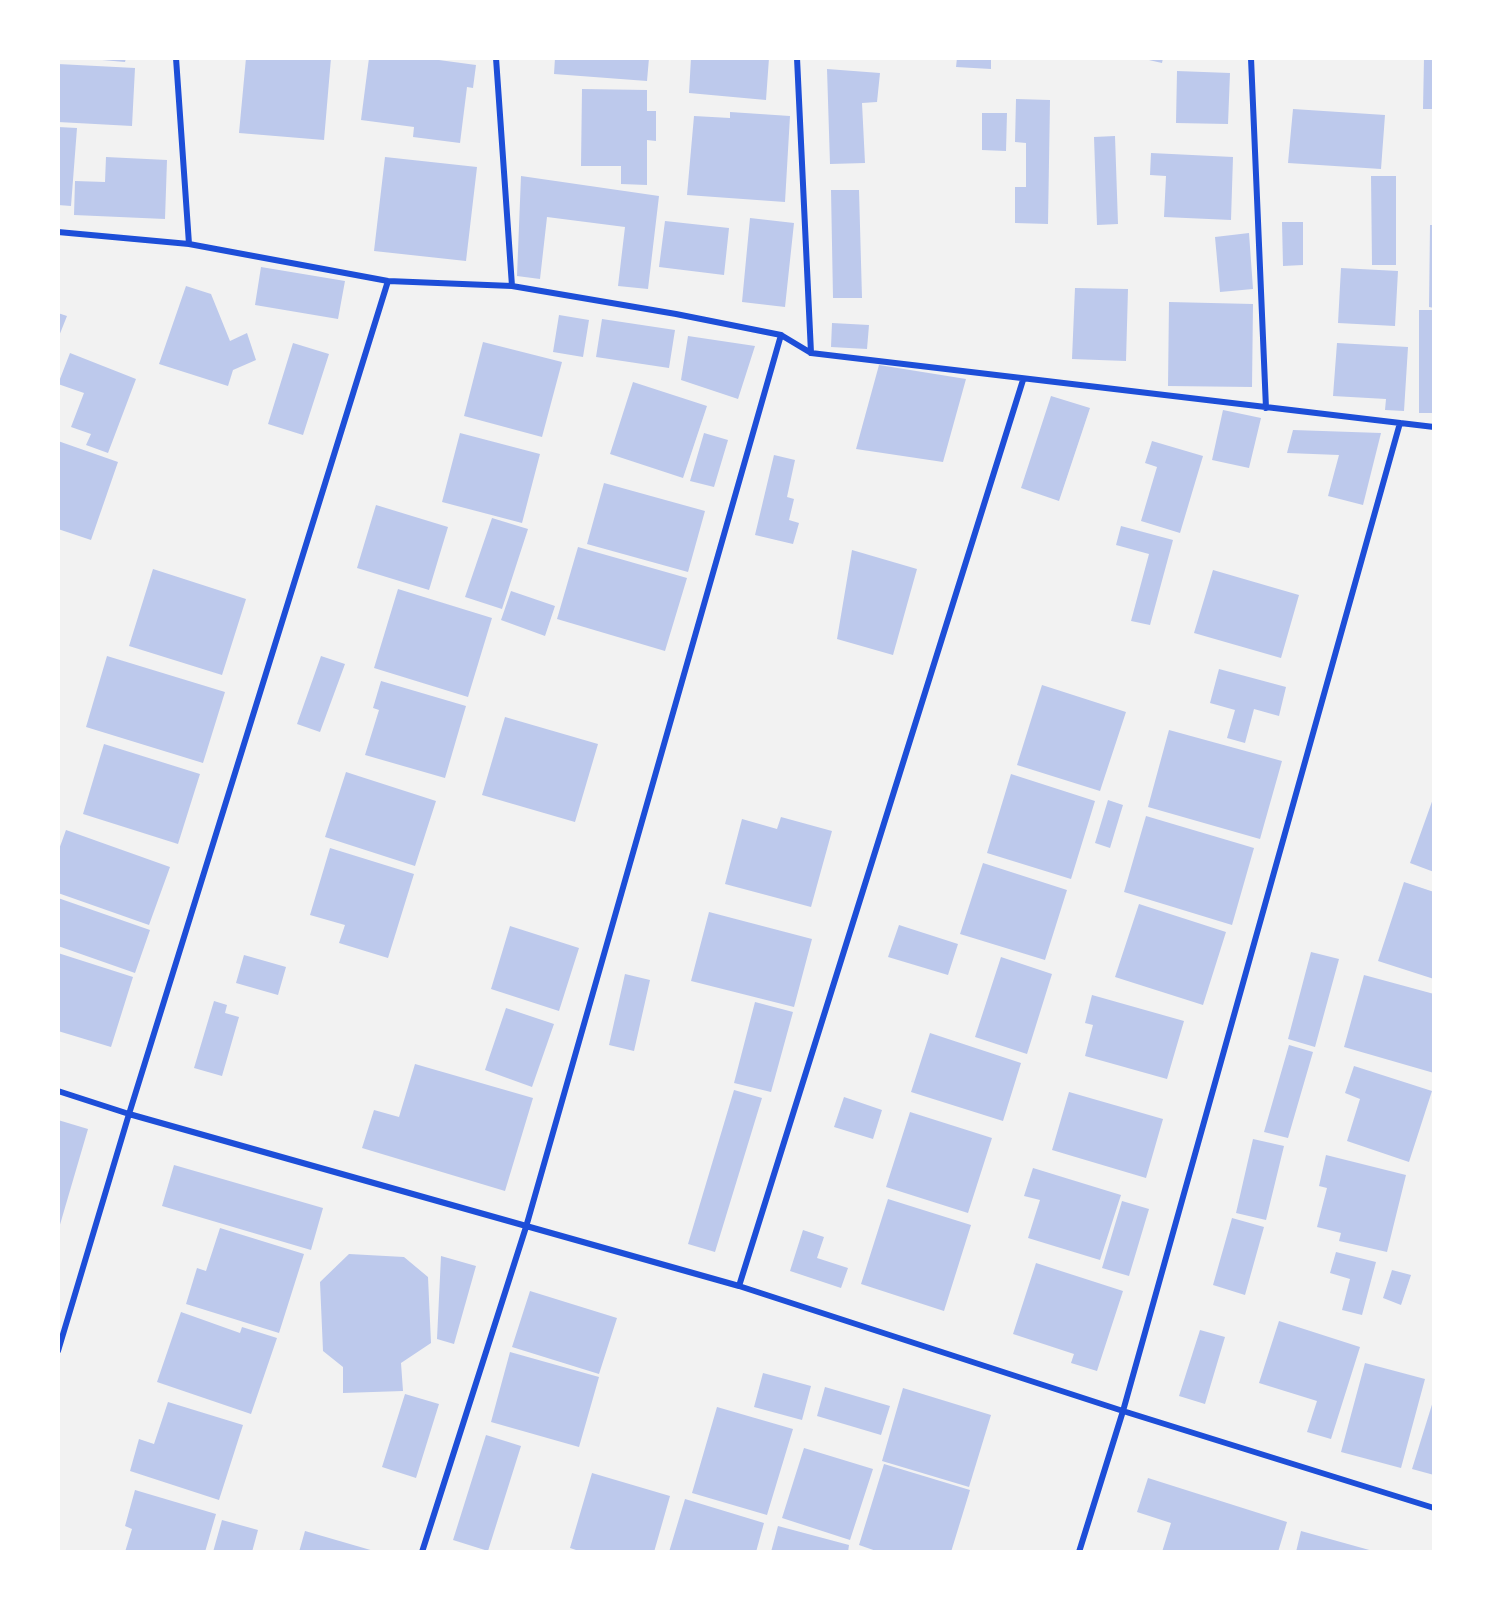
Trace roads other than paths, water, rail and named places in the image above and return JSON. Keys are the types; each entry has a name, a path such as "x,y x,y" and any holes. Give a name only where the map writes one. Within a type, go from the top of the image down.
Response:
{"street":[{"path":"176,58 189,244"},
{"path":"496,58 512,286"},
{"path":"797,58 811,353"},
{"path":"1251,58 1266,408"},
{"path":"58,232 189,244 388,281 512,286 676,314 781,335 811,353 1023,380 1434,427"},
{"path":"58,1351 129,1114 388,281"},
{"path":"422,1551 526,1227 781,335"},
{"path":"739,1286 1023,380"},
{"path":"1079,1551 1123,1411 1400,423"},
{"path":"58,1091 129,1114 739,1286 1123,1411 1434,1508"}]}
